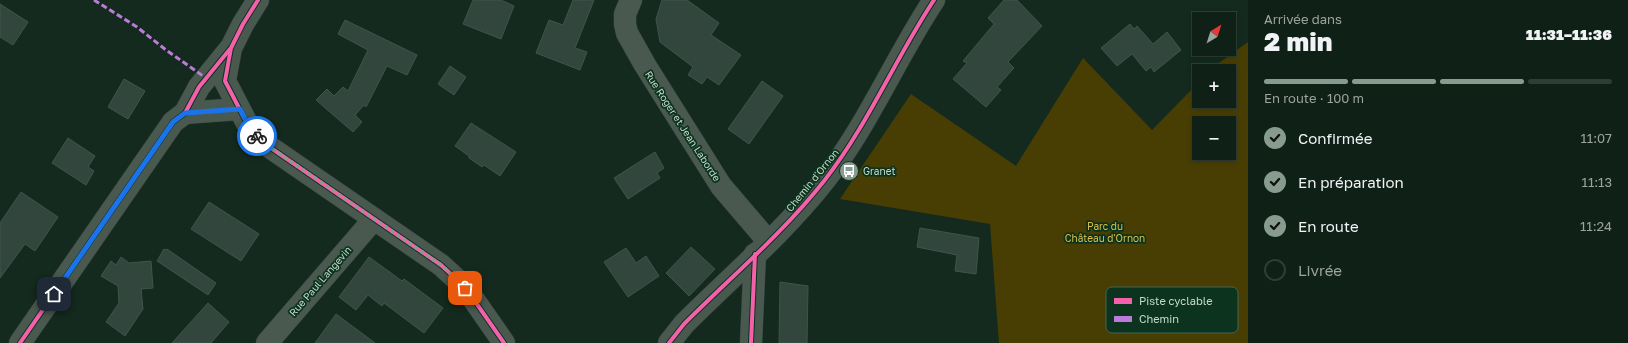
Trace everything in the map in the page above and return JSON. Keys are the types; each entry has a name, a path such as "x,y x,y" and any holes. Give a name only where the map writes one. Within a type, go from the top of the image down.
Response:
{"street":[{"path":"20,343 173,122 185,113 199,87 231,48 243,24 258,0"},
{"name":"Rue Roger et Jean Laborde","path":"631,0 625,14 627,34 645,65 762,248"},
{"name":"Chemin d'Ornon","path":"669,343 684,324 793,217 824,181 869,114 903,51 934,0"},
{"path":"231,48 224,81 251,130 271,148 441,265 465,288 504,343"},
{"path":"185,113 240,109"},
{"name":"Rue Paul Langevin","path":"267,343 374,219"},
{"path":"751,343 762,248"}],"green space":[{"name":"Parc du Château d'Ornon","path":"1248,42 1248,343 999,343 990,224 840,199 911,94 1016,166 1083,58 1152,130 1192,89 1192,108 1236,108 1236,64 1217,64 1229,56 1236,56 1236,51"}],"building":[{"path":"473,0 501,0 514,6 501,39 463,24"},
{"path":"573,0 594,0 575,48 587,52 580,70 536,53 549,20 563,25"},
{"path":"662,0 687,0 719,23 711,35 741,55 719,85 707,77 702,84 688,75 693,67 660,42 656,19"},
{"path":"1004,0 1017,0 1042,26 1008,62 1014,68 997,87 1001,90 986,107 953,79 967,63 963,61 994,24 988,18"},
{"path":"0,4 28,22 13,45 0,37"},
{"path":"345,20 417,55 407,75 387,66 366,107 364,105 355,115 362,122 353,132 316,100 327,89 334,96 343,87 348,91 368,50 338,34"},
{"path":"1130,24 1134,29 1137,26 1153,44 1167,32 1181,50 1154,72 1151,67 1146,71 1132,54 1117,66 1101,48"},
{"path":"450,66 466,77 454,95 438,84"},
{"path":"124,79 145,91 128,119 108,107"},
{"path":"762,81 783,96 749,144 728,129"},
{"path":"471,123 516,152 500,176 484,165 482,167 455,146"},
{"path":"68,138 95,156 88,167 94,171 86,185 52,163"},
{"path":"655,152 664,168 657,173 660,178 628,199 614,178"},
{"path":"21,192 58,217 35,251 25,244 0,278 0,223"},
{"path":"209,202 259,234 241,261 191,229"},
{"path":"920,228 979,238 976,274 955,271 957,255 917,247"},
{"path":"691,247 715,269 689,296 666,273"},
{"path":"626,248 636,263 646,256 659,276 628,297 604,262"},
{"path":"164,249 167,249 216,283 208,295 157,261"},
{"path":"121,257 129,263 151,261 153,288 141,289 143,309 125,336 106,322 119,303 118,286 101,276 111,261 116,265"},
{"path":"369,257 402,281 404,279 443,308 424,333 384,303 382,306 368,295 356,310 339,297"},
{"path":"780,282 808,286 807,343 779,343"},
{"path":"208,303 229,322 211,343 172,343"},
{"path":"336,314 375,343 315,343"}],"marked path":[{"path":"94,0 137,27 166,50 206,78"}],"cycle path":[{"path":"258,0 243,24 231,48 225,81 251,131 271,148 441,265 465,287 504,343"},
{"path":"669,343 684,324 791,219 824,181 840,160 868,115 934,0"},
{"path":"20,343 173,122 185,113 199,87 230,49"},
{"path":"751,343 755,254"}],"way so far":[{"path":"257,136 271,148 441,265 465,288"}],"place":[{"name":"Granet","path":"849,171"}],"route":[{"path":"54,294 173,122 185,113 240,109 251,130 257,136"}]}
